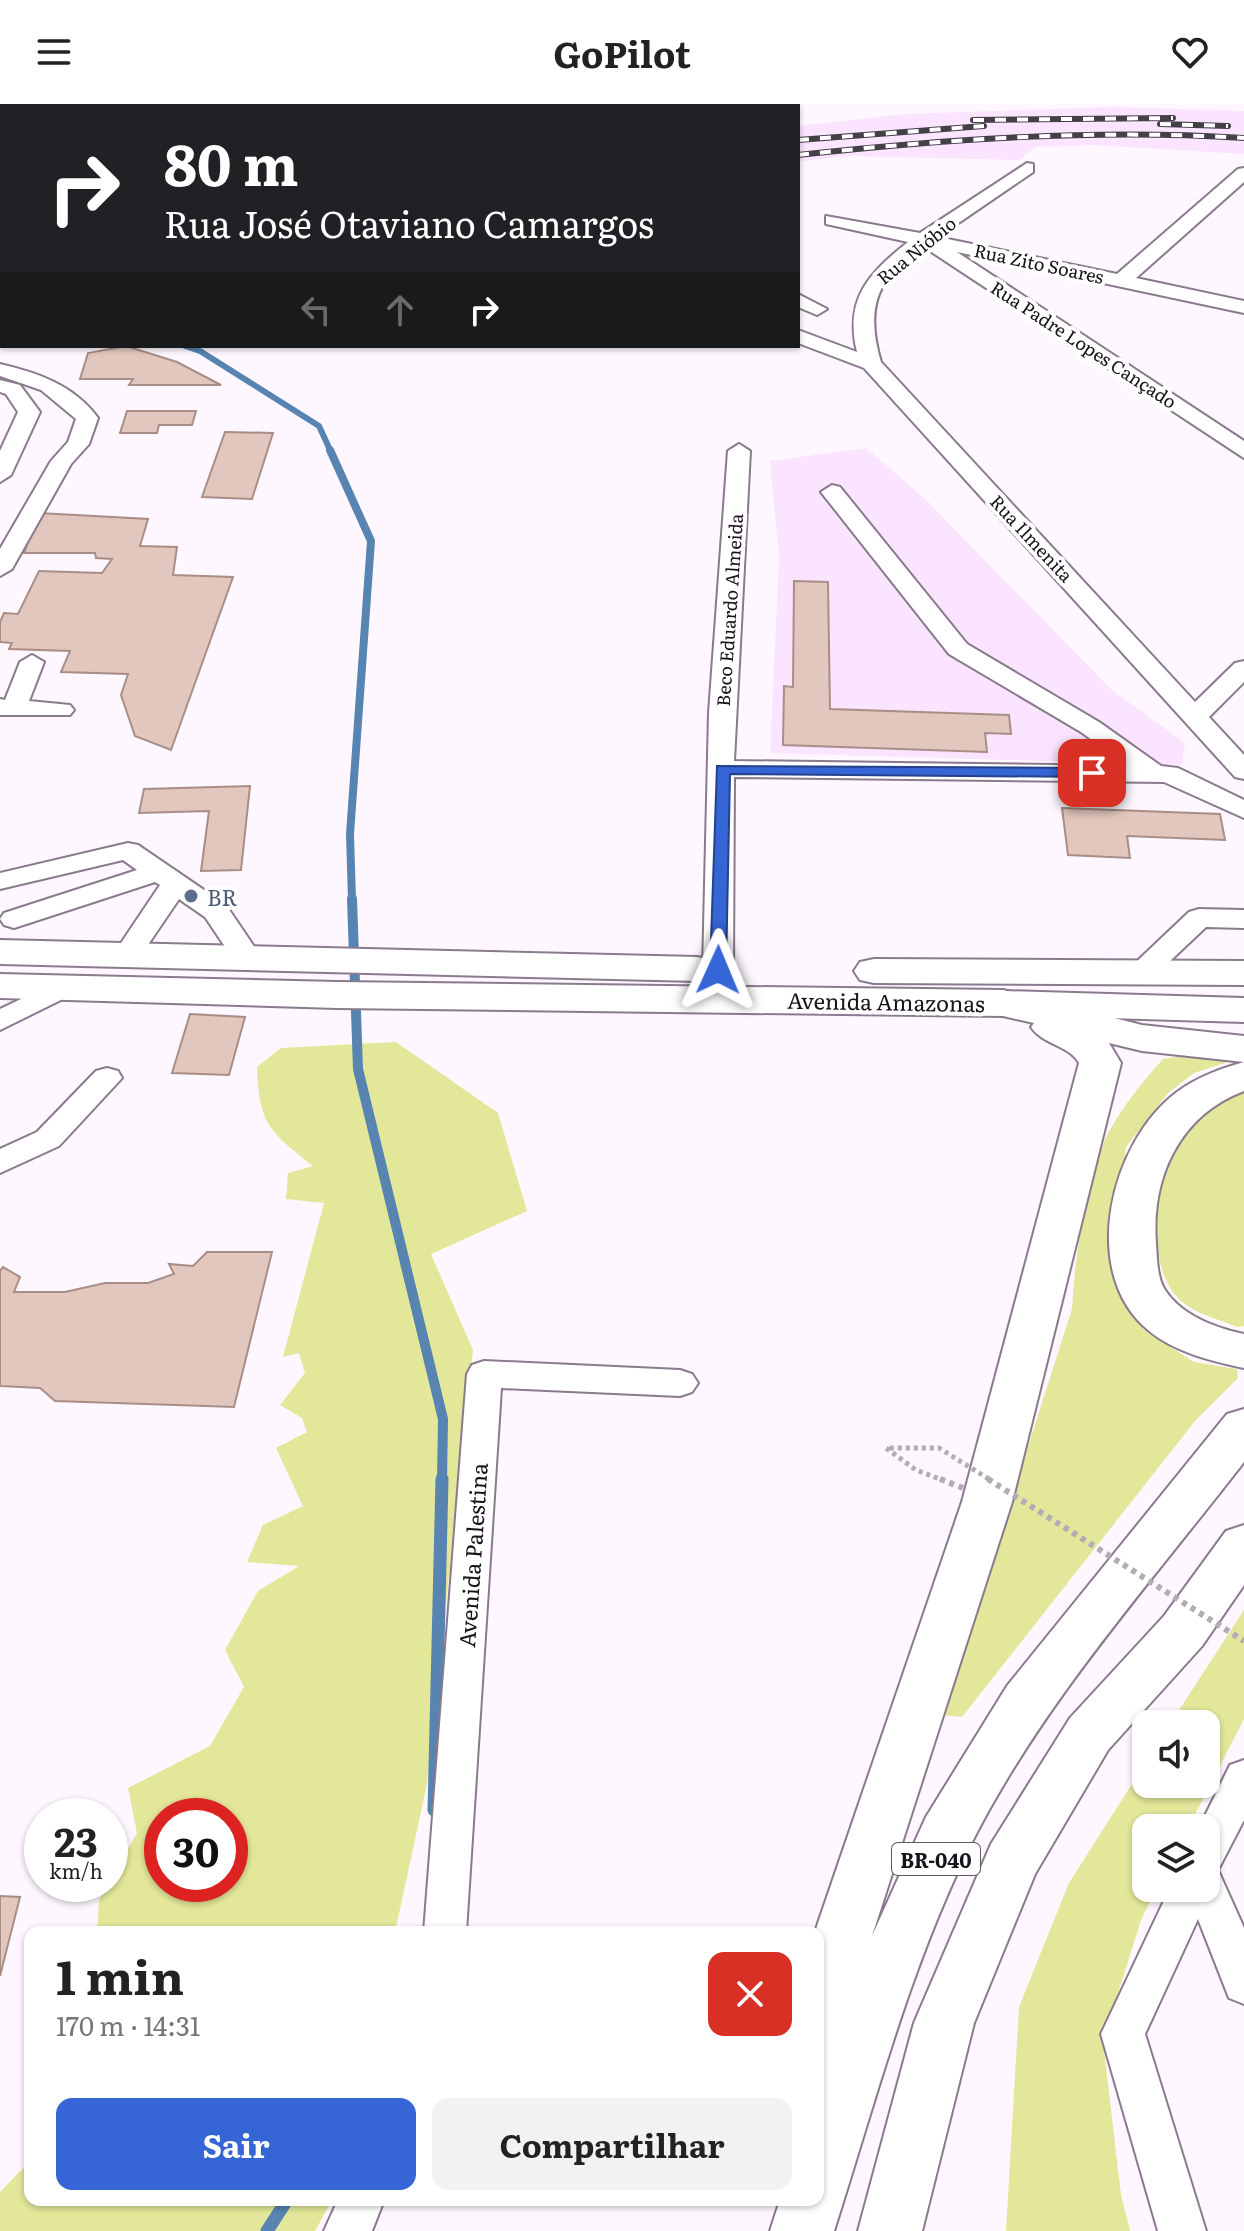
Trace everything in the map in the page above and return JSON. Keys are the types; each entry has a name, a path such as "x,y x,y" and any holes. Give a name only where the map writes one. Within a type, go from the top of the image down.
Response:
{"highway":[{"path":"5,926 62,970 338,977"},
{"path":"0,986 127,955 246,957 338,977"},
{"name":"Avenida Amazonas","path":"418,979 718,970 1244,973"},
{"name":"Avenida Amazonas","path":"338,977 1003,1003"},
{"path":"1003,1003 1142,1038 1244,1049"},
{"path":"824,2030 832,1969 987,1502 1100,1063 1090,1046 1003,1003"},
{"path":"1244,1076 1213,1085 1168,1122 1151,1148 1137,1182 1131,1234 1144,1296 1175,1327 1216,1345 1244,1351"},
{"name":"BR-040","path":"824,2162 875,1998 946,1835 1026,1702 1244,1427"},
{"name":"BR-040","path":"890,2231 944,2023 1011,1862 1089,1734 1183,1631 1244,1545"},
{"path":"1183,1631 1244,1572"},
{"path":"800,2231 802,2206"},
{"path":"800,2231 810,2206"}],"main road":[{"name":"Avenida Amazonas","path":"1003,1003 1244,1010"}],"street":[{"name":"Rua Nióbio","path":"871,364 861,324 863,305 871,287 924,238 1027,168"},
{"path":"1121,281 1244,173"},
{"name":"Rua Zito Soares","path":"833,220 1244,307"},
{"name":"Rua Padre Lopes Cançado","path":"924,238 1240,439"},
{"path":"800,301 817,309"},
{"name":"Rua Ilmenita","path":"800,337 871,364 1196,715 1244,771"},
{"path":"0,370 32,377 66,394 87,418 78,444 62,461 0,569"},
{"path":"0,386 13,389 29,412 0,475"},
{"name":"Beco Eduardo Almeida","path":"718,970 722,713 739,451"},
{"path":"832,492 958,649 1090,727 1154,773"},
{"path":"32,662 7,708 61,710"},
{"path":"1196,715 1244,668"},
{"path":"722,769 1169,774 1244,810"},
{"path":"0,881 128,851 216,911 246,957"},
{"path":"5,926 166,878"},
{"path":"127,955 166,878"},
{"path":"1142,972 1199,918 1244,919"},
{"path":"0,1021 62,970"},
{"path":"0,1162 48,1139 107,1078"},
{"name":"Avenida Palestina","path":"445,1926 484,1374 680,1383"},
{"path":"1220,1827 1244,1777"},
{"path":"1182,2231 1123,2034 1184,1902"},
{"path":"1213,1902 1244,1984"},
{"path":"348,2231 358,2206"}],"path":[{"path":"963,1488 916,1470 886,1448 939,1448 1244,1641"}],"shaded area":[{"path":"1115,107 1244,111 1244,154 1093,145 1035,147 1020,160 845,156 800,162 800,126 905,114"},
{"path":"866,448 922,496 1112,690 1185,743 1182,765 770,753 779,557 770,461"}],"green space":[{"path":"396,1042 498,1113 527,1211 431,1254 473,1350 427,1784 396,1926 97,1926 99,1902 128,1902 128,1849 137,1833 128,1788 210,1746 244,1687 225,1650 258,1591 299,1566 247,1562 263,1525 303,1506 276,1448 307,1432 302,1418 280,1405 305,1373 299,1353 283,1357 324,1203 286,1199 288,1173 313,1166 269,1125 260,1102 257,1067 281,1048"},
{"path":"1178,1057 1231,1061 1194,1073 1168,1093 1126,1147 1112,1263 1114,1285 1144,1330 1194,1362 1237,1369 1238,1378 1195,1421 962,1717 942,1715 1072,1309 1082,1226 1103,1145 1121,1111 1155,1068 1163,1059"},
{"path":"1244,1092 1244,1326 1237,1327 1192,1309 1172,1291 1163,1272 1157,1226 1164,1178 1181,1140 1209,1112"},
{"path":"1244,1610 1244,1719 1220,1766 1220,1710 1179,1710"},
{"path":"1132,1784 1132,1798 1203,1798 1195,1814 1132,1814 1132,1902 1150,1902 1141,1920 1103,2041 1121,2195 1130,2231 1006,2231 1019,2007 1069,1883"},
{"path":"24,2167 24,2206 329,2206 315,2231 0,2231 0,2192"}],"building":[{"path":"132,348 177,362 221,385 129,385 133,379 80,379 88,353"},
{"path":"127,411 196,411 192,425 159,425 157,433 120,433"},
{"path":"225,432 273,433 252,499 202,497"},
{"path":"39,513 148,519 140,546 177,547 173,575 233,577 171,750 135,736 121,695 128,674 61,672 70,651 9,649 12,643 0,642 0,622 4,613 18,614 39,571 102,573 112,559 96,558 95,553 24,553"},
{"path":"794,581 828,582 830,709 1009,715 1011,734 985,733 987,752 783,745 784,686 793,687"},
{"path":"250,786 241,870 201,871 209,811 139,813 144,789"},
{"path":"1062,808 1220,814 1225,840 1127,836 1130,858 1068,855"},
{"path":"190,1014 245,1017 229,1075 172,1073"},
{"path":"207,1252 272,1252 234,1407 55,1401 40,1388 0,1386 0,1271 3,1267 20,1277 14,1292 65,1292 105,1283 148,1283 174,1274 169,1264 193,1266"},
{"path":"0,1896 20,1897 0,1976"}],"waterway":[{"path":"191,348 319,426 331,452"},
{"path":"330,450 371,541 350,834 352,901"},
{"path":"352,899 358,1069 443,1419 442,1481"},
{"path":"434,1810 442,1479"},
{"path":"267,2231 283,2206"}],"railway":[{"path":"973,120 1173,118"},
{"path":"1160,124 1228,126"},
{"path":"800,140 984,126"},
{"path":"800,155 1021,137 1188,135 1244,138"}],"place":[{"name":"BR","path":"191,896"}],"route":[{"path":"718,970 722,769 1092,773"}]}
